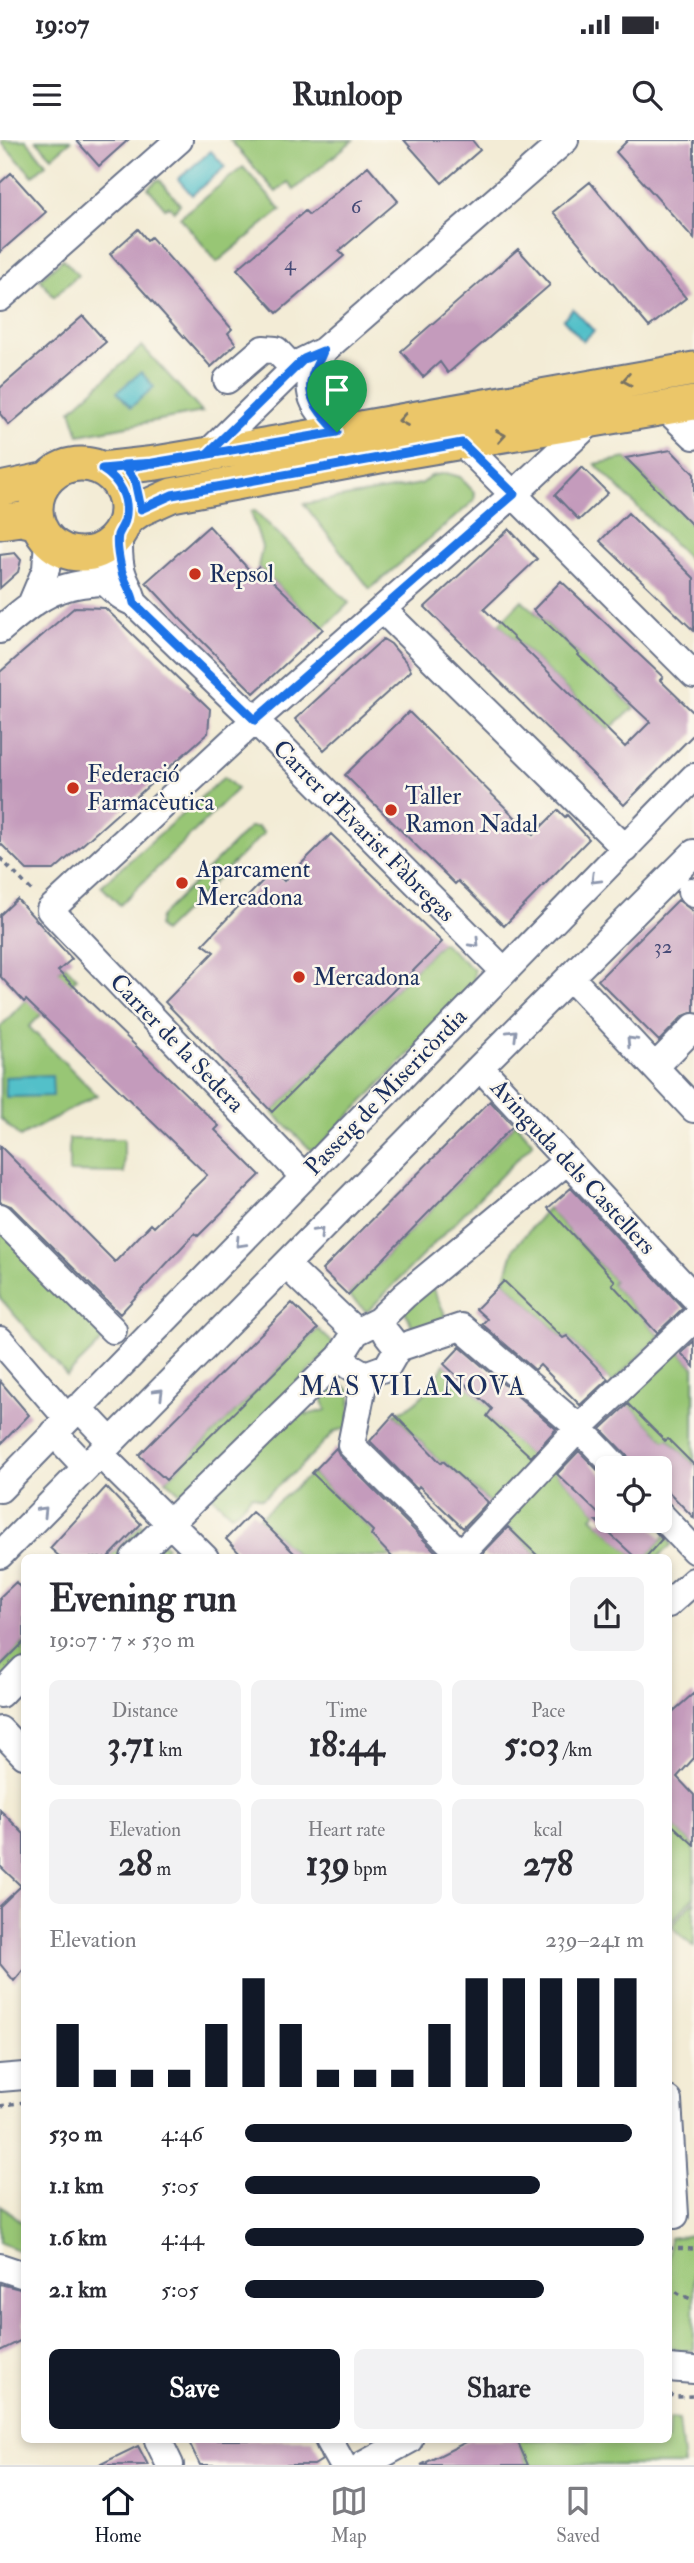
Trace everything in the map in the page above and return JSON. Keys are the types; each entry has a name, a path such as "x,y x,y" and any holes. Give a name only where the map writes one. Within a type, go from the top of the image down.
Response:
{"main road":[{"path":"102,469 207,454 694,369"},
{"path":"0,522 21,519 43,531 61,550 81,554 100,550 141,509 172,495 680,405"},
{"path":"43,531 36,504 41,487 63,467 83,463 110,473 121,486 126,503 122,527"},
{"path":"0,489 47,479"}],"street":[{"path":"0,299 179,140"},
{"path":"207,454 304,359 323,351 547,146"},
{"path":"227,380 262,349 276,350 294,369"},
{"path":"323,351 312,377 310,391 315,405 337,432"},
{"path":"680,405 694,436"},
{"path":"50,910 255,720 514,494 593,420"},
{"path":"462,443 694,676"},
{"name":"Carrer d'Evarist Fàbregas","path":"122,527 120,566 134,603"},
{"path":"32,602 46,569 43,531"},
{"path":"60,588 81,554"},
{"name":"Carrer d'Evarist Fàbregas","path":"81,554 121,598 134,603 255,720 503,971"},
{"path":"0,630 32,602 60,588 82,582 106,582"},
{"path":"382,609 625,849"},
{"name":"Passeig de Misericòrdia","path":"0,1489 694,778"},
{"name":"Passeig de Misericòrdia","path":"11,1555 99,1455 694,853"},
{"name":"Carrer de la Sedera","path":"50,910 304,1177"},
{"path":"570,977 694,1109"},
{"path":"655,1067 694,1027"},
{"name":"Avinguda dels Castellers","path":"480,1067 694,1297"},
{"path":"138,1554 340,1357 367,1327 567,1161"},
{"path":"0,1217 113,1330"},
{"path":"286,1265 398,1348"},
{"path":"463,1554 579,1428 694,1319"},
{"path":"340,1357 365,1375 387,1367 398,1348 461,1327 579,1428 606,1456"},
{"path":"0,1340 99,1455 201,1554"},
{"path":"365,1375 351,1445 459,1554"},
{"path":"67,1420 99,1455"},
{"path":"672,1527 694,1550"},
{"path":"672,1579 694,1560"},
{"path":"672,1600 694,1581"},
{"path":"0,1694 21,1672"},
{"path":"0,1730 21,1752"},
{"path":"0,2078 21,2076"},
{"path":"672,2142 679,2215"},
{"path":"0,2267 21,2274"},
{"path":"672,2368 694,2370"},
{"path":"159,2443 170,2465"},
{"path":"331,2443 343,2465"},
{"path":"363,2465 403,2443"}],"path":[{"path":"0,858 50,910"},
{"path":"0,2106 21,2102"},
{"path":"672,2248 694,2249"},
{"path":"672,2289 694,2300"},
{"path":"672,2394 694,2396"}],"green space":[{"path":"26,140 46,164 33,176 1,142"},
{"path":"36,140 70,140 71,141 52,157"},
{"path":"230,140 353,140 294,190 288,182 276,192"},
{"path":"243,167 281,210 217,262 180,217"},
{"path":"159,179 180,204 174,211 169,206 165,208 148,188"},
{"path":"63,259 78,275 54,297 40,279"},
{"path":"142,346 202,412 79,435 71,410"},
{"path":"626,458 694,527 694,564 595,464"},
{"path":"446,473 460,477 475,493 474,501 370,589 304,504 421,484 431,476"},
{"path":"254,510 349,603 323,629 258,567 262,547 251,512"},
{"path":"522,600 634,708 608,730 499,624"},
{"path":"224,777 237,789 120,905 101,886"},
{"path":"250,827 258,827 264,833 163,932 158,926 160,917"},
{"path":"442,942 474,970 474,987 316,1150 310,1149 272,1112"},
{"path":"65,965 77,978 29,1027 97,1095 20,1137 0,1118 0,1027"},
{"path":"516,1123 533,1143 367,1312 348,1295"},
{"path":"69,1139 124,1139 124,1173 69,1172"},
{"path":"548,1208 615,1281 612,1284 660,1336 612,1383 567,1336 563,1338 504,1281 514,1248"},
{"path":"0,1229 107,1336 67,1376 0,1298"},
{"path":"432,1287 444,1312 446,1327 416,1334 404,1309"},
{"path":"318,1329 335,1345 185,1497 166,1480"},
{"path":"673,1344 694,1367 694,1465 669,1439 665,1441 621,1397"},
{"path":"444,1364 492,1409 488,1417 536,1461 492,1505 444,1462 441,1463 394,1414 410,1406 424,1394"},
{"path":"334,1377 351,1392 349,1428 335,1431 296,1471 262,1499 252,1495 231,1514 209,1493 304,1398 306,1415 326,1410 320,1391"},
{"path":"551,1468 595,1510 592,1517 595,1520 595,1533 610,1533 633,1554 537,1554 500,1519"},
{"path":"312,1473 373,1531 391,1554 296,1554 259,1518"},
{"path":"141,1524 167,1547 160,1554 112,1554"},
{"path":"665,1536 672,1544 661,1554 649,1554"},
{"path":"21,1645 21,1701 16,1706 0,1690 0,1666"},
{"path":"672,1825 694,1845 694,1897 672,1921"},
{"path":"694,1901 694,1947 672,1925"},
{"path":"0,2205 21,2222 21,2252 0,2242"},
{"path":"694,2235 694,2350 679,2351 672,2348 672,2238"},
{"path":"672,2419 679,2420 684,2465 528,2465 518,2443 672,2443"}],"water":[{"path":"211,151 225,167 192,195 178,179"},
{"path":"573,309 594,331 583,341 563,319"},
{"path":"141,372 154,387 131,407 117,392"},
{"path":"52,1075 53,1096 6,1097 5,1077"}],"building":[{"path":"76,140 128,140 99,166"},
{"path":"404,140 472,140 480,150 442,183"},
{"path":"628,140 694,140 694,239 616,152"},
{"path":"368,166 398,201 339,251 344,256 277,313 237,269 305,211 309,215"},
{"path":"11,173 46,212 0,252 0,183"},
{"path":"590,182 686,298 649,327 553,212"},
{"path":"138,229 147,240 151,237 232,329 228,333 236,344 211,367 110,254"},
{"path":"518,249 550,285 448,373 440,362 423,377 401,351"},
{"path":"83,316 106,342 9,425 0,414 0,388"},
{"path":"671,450 694,474 694,527 626,458"},
{"path":"582,467 608,493 579,520 555,495"},
{"path":"628,513 694,578 694,631 600,541"},
{"path":"209,526 252,573 258,567 323,629 254,693 146,582"},
{"path":"509,529 537,559 484,609 625,747 650,722 533,610 561,581 663,677 660,680 694,713 694,734 624,805 425,607"},
{"path":"15,553 21,560 18,572 0,588 0,555"},
{"name":"Federació Farmacèutica","path":"75,607 105,608 210,709 208,733 54,870 27,870 0,843 0,672"},
{"path":"383,639 391,644 411,671 324,750 295,719"},
{"path":"409,712 533,835 558,810 565,817 567,815 589,839 504,926 458,881 455,884 345,775"},
{"name":"Mercadona","path":"331,834 442,942 272,1112 165,1002 214,952 203,944 273,870 284,881"},
{"path":"17,899 72,959 58,971 219,1126 215,1130 260,1175 198,1236 195,1233 120,1314 11,1206 0,1202 0,1146 115,1262 151,1224 154,1227 207,1175 26,1000 24,1002 0,976 0,915"},
{"path":"678,900 694,912 694,1012 683,1016 659,1041 598,980"},
{"path":"490,1101 513,1126 348,1295 322,1270"},
{"path":"571,1188 683,1308 657,1333 612,1284 615,1281 548,1208"},
{"path":"504,1281 563,1338 567,1336 608,1379 580,1405 540,1365 535,1370 482,1324 487,1319 476,1309"},
{"path":"292,1303 318,1329 166,1480 139,1455"},
{"path":"694,1341 694,1367 681,1353"},
{"path":"460,1347 556,1429 531,1457 487,1416 492,1409 444,1364"},
{"path":"0,1381 29,1415 0,1445"},
{"path":"628,1404 665,1441 668,1439 694,1465 694,1518 672,1495 672,1456 627,1456 601,1429"},
{"path":"394,1414 441,1463 443,1461 488,1502 463,1528 419,1486 417,1489 370,1441"},
{"path":"336,1448 340,1456 438,1554 389,1554 371,1535 373,1531 312,1473"},
{"path":"579,1451 595,1468 595,1510 557,1474"},
{"path":"106,1487 141,1524 112,1554 57,1554 50,1548"},
{"path":"252,1512 295,1554 240,1554 226,1539"},
{"path":"508,1527 536,1554 484,1554"},
{"path":"609,1533 657,1533 662,1539 649,1554 632,1554"},
{"path":"16,1582 21,1589 21,1645 0,1666 0,1597"},
{"path":"694,1693 694,1758 677,1777 694,1795 694,1845 672,1825 672,1712"},
{"path":"0,1810 21,1831 21,1886 0,1866"},
{"path":"21,1886 21,1973 14,1981 0,1964 0,1906"},
{"path":"0,2284 21,2289 21,2340 0,2351"},
{"path":"189,2443 314,2443 322,2460 314,2465 200,2465"},
{"path":"464,2443 518,2443 528,2465 421,2465"},
{"path":"138,2446 148,2465 99,2465"}],"place":[{"name":"Repsol","path":"195,574"},
{"name":"Federació Farmacèutica","path":"73,788"},
{"name":"Taller Ramon Nadal","path":"391,810"},
{"name":"Aparcament Mercadona","path":"182,883"},
{"name":"Mercadona","path":"299,977"}],"district":[{"name":"MAS VILANOVA","path":"413,1387"}],"route":[{"path":"337,432 156,463 135,466 124,465 135,481 141,509 172,495 462,443 514,494 255,720 134,603 120,566 118,535 124,525 126,503 121,486 110,473 102,469 124,465 135,466 207,454 304,359 323,351 312,377 310,391 315,405 337,432"}]}
